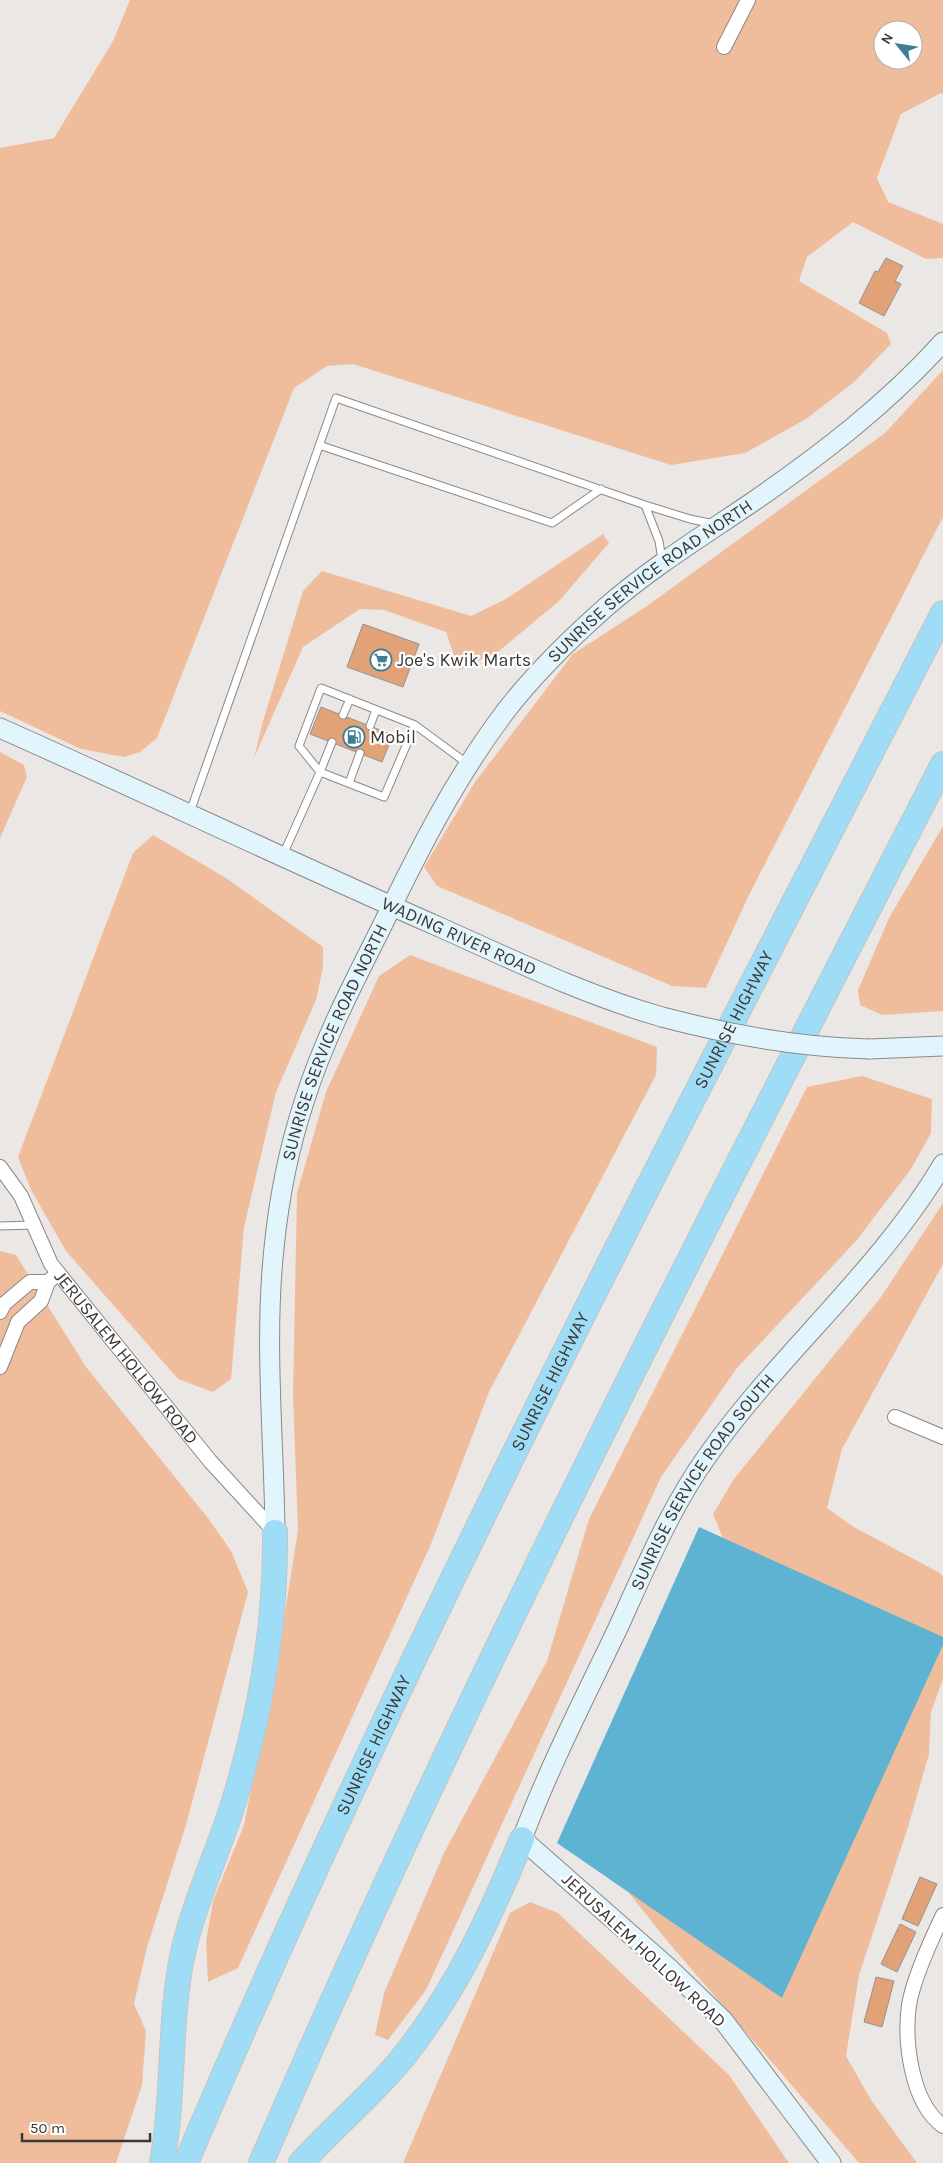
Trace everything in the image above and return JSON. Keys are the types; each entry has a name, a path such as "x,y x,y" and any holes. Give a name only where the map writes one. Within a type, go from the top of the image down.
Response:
{"highway":[{"name":"SUNRISE HIGHWAY","path":"186,2163 349,1800 485,1513 597,1288 943,613"},
{"path":"261,2163 405,1844 564,1508 689,1257 943,764"},
{"path":"162,2163 168,2118 176,2002 184,1950 196,1904 234,1802 256,1716 271,1630 275,1532"},
{"path":"301,2163 391,2072 432,2019 480,1933 522,1839"}],"street":[{"path":"724,47 748,0"},
{"name":"SUNRISE SERVICE ROAD NORTH","path":"275,1532 270,1316 274,1247 282,1193 296,1126 321,1054 339,1012 421,846 469,764 506,710 548,663 606,607 662,563 848,432 894,392 943,342"},
{"name":"WADING RIVER ROAD","path":"0,728 391,906 584,990 662,1017 721,1032 768,1041 816,1047 869,1049 943,1046"},
{"name":"SUNRISE SERVICE ROAD SOUTH","path":"522,1839 536,1802 567,1734 665,1528 693,1477 743,1409 910,1215 943,1164"},
{"name":"JERUSALEM HOLLOW ROAD","path":"0,1167 21,1196 50,1264 53,1278 210,1461 275,1532"},
{"path":"0,1312 4,1304 30,1282 53,1278"},
{"path":"0,1367 18,1322 42,1301 53,1278"},
{"path":"895,1417 943,1437"},
{"name":"JERUSALEM HOLLOW ROAD","path":"522,1839 709,2005 753,2058 831,2163"},
{"path":"943,1915 931,1940 909,2004 909,2050 921,2097 936,2121 943,2126"}],"lane":[{"path":"189,813 336,398 645,505 690,519 719,524"},
{"path":"319,446 552,523 601,489"},
{"path":"645,505 659,541 662,563"},
{"path":"415,725 384,797 320,772 299,746 321,688 415,725 469,764"},
{"path":"342,715 350,700"},
{"path":"370,726 376,710"},
{"path":"282,858 332,742"},
{"path":"349,783 360,754"},
{"path":"0,1226 34,1224"}],"shaded area":[{"path":"130,0 943,0 943,94 941,93 901,114 877,178 888,202 943,224 943,258 926,259 853,222 807,257 799,281 887,333 891,344 854,382 806,419 745,453 671,465 353,364 327,366 294,388 157,738 140,752 124,757 81,749 0,711 0,148 54,138 113,41"},
{"path":"943,370 943,517 749,895 706,988 672,986 437,886 424,867 475,782 573,654 647,606 885,433"},
{"path":"603,534 609,543 559,601 499,651 459,670 446,632 384,610 360,609 303,647 254,758 263,721 303,591 322,571 471,616 506,599"},
{"path":"0,752 24,765 27,777 0,838"},
{"path":"943,826 943,1011 882,1015 860,1005 858,990 889,918"},
{"path":"153,835 226,878 323,947 323,967 316,1000 276,1092 244,1227 231,1379 213,1392 178,1379 66,1251 31,1190 18,1157 133,853"},
{"path":"410,955 657,1047 656,1075 489,1392 431,1544 238,1968 208,1982 206,1942 213,1901 244,1825 284,1619 298,1530 293,1394 297,1193 326,1092 379,976"},
{"path":"862,1076 932,1099 931,1133 911,1169 856,1241 737,1368 661,1477 426,1990 388,2040 375,2035 384,1993 444,1853 547,1661 589,1519 807,1087"},
{"path":"943,1203 943,1264 842,1449 827,1508 852,1526 940,1573 943,1577 943,1679 931,1712 929,1754 908,1827 859,1975 846,2056 871,2100 917,2163 859,2163 668,1942 586,1839 732,1560 713,1514 734,1479 881,1297"},
{"path":"0,1251 16,1255 86,1367 208,1518 231,1551 248,1592 186,1825 147,1947 134,2004 146,2031 142,2085 116,2163 0,2163"},
{"path":"530,1902 558,1913 729,2075 789,2163 403,2163 510,1913"}],"water":[{"path":"699,1527 943,1637 943,1645 782,1998 557,1843"}],"building":[{"path":"886,258 903,266 895,281 901,284 884,316 859,303 875,271 878,272"},
{"path":"363,624 419,644 403,687 347,667"},
{"path":"321,707 393,735 382,762 310,734"},
{"path":"920,1877 937,1884 918,1926 902,1919"},
{"path":"900,1924 916,1932 897,1972 881,1964"},
{"path":"876,1977 894,1981 882,2027 864,2022"}],"place":[{"name":"Joe's Kwik Marts","path":"381,660"},
{"name":"Mobil","path":"354,737"}]}
